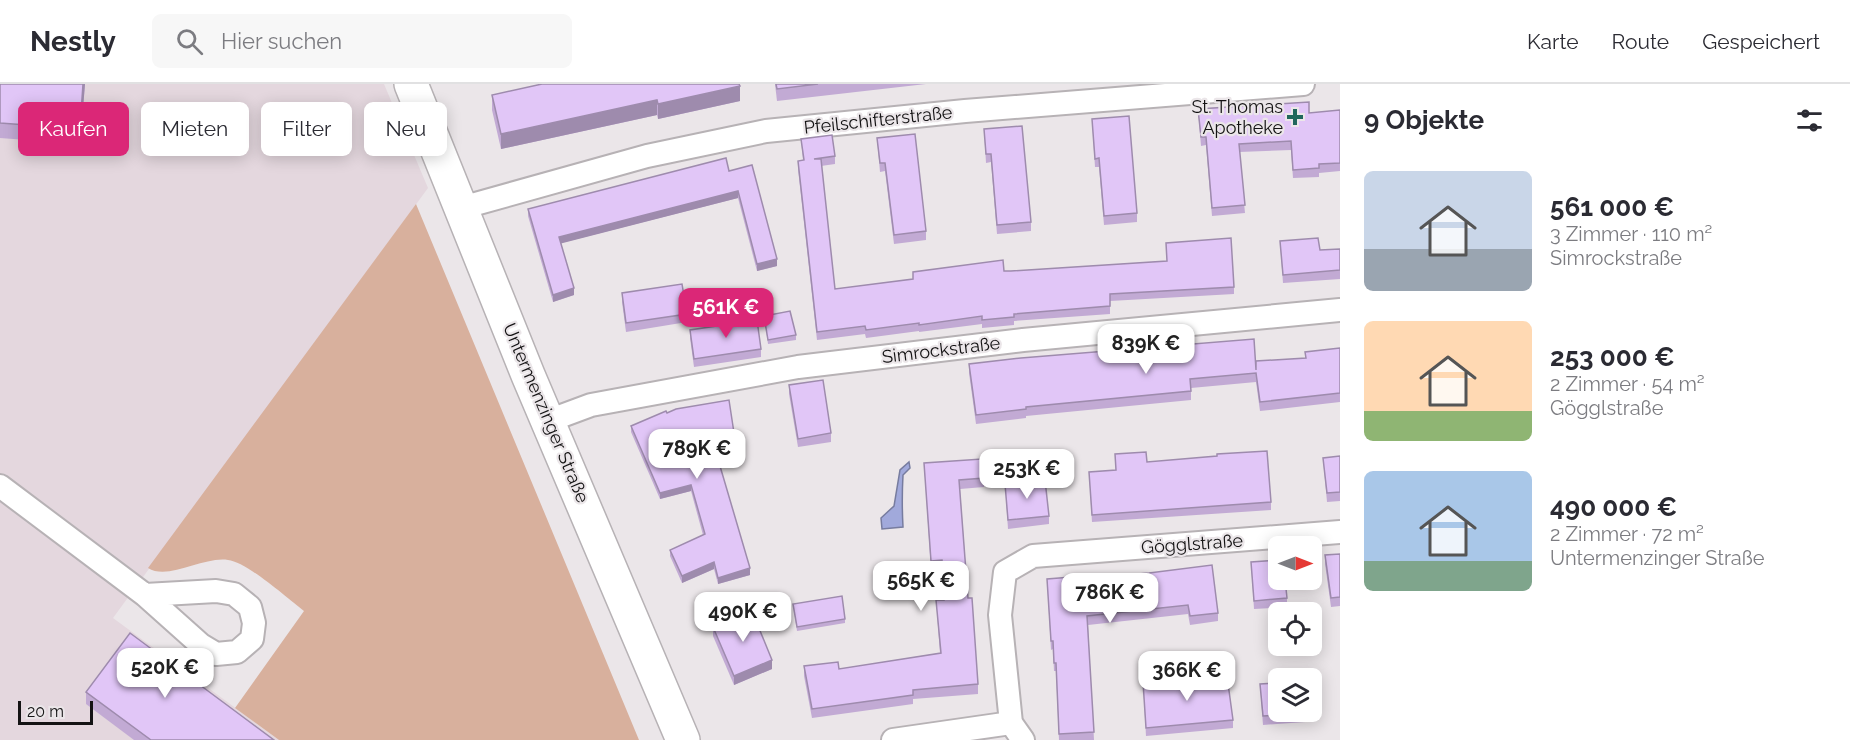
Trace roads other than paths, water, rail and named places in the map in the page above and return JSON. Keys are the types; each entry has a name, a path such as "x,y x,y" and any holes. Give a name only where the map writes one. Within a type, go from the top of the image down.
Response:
{"street":[{"name":"Untermenzinger Straße","path":"411,84 548,421 683,740"},
{"name":"Pfeilschifterstraße","path":"461,208 646,156 766,131 965,111 1303,84"},
{"name":"Simrockstraße","path":"548,421 591,405 798,367 1023,340 1340,310"},
{"path":"0,486 145,595"},
{"name":"Gögglstraße","path":"1017,731 1000,615 1005,572 1033,556 1340,532"},
{"path":"893,740 1017,731"}],"water":[{"path":"909,462 910,468 903,475 903,527 882,529 881,518 894,506 900,470"}],"place":[{"name":"St. Thomas Apotheke","path":"1295,117"}]}
